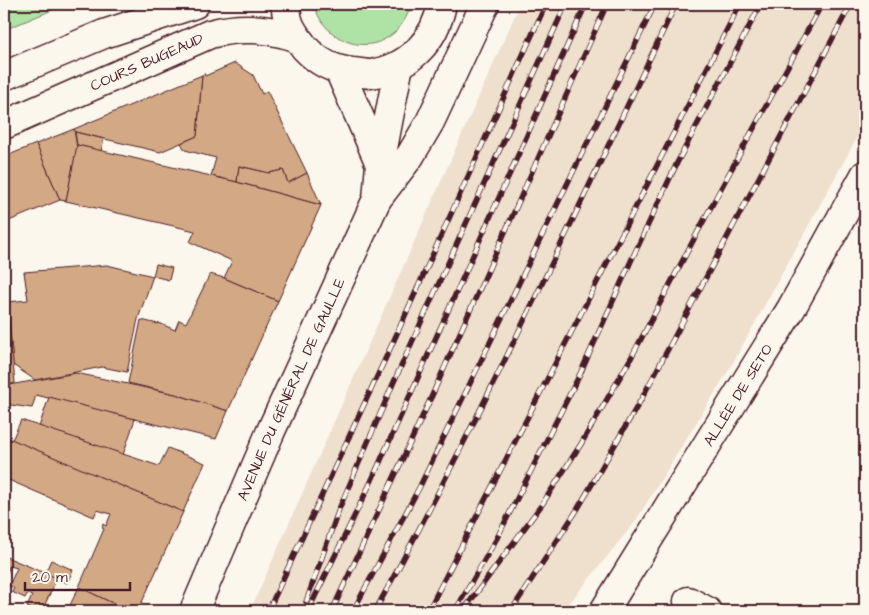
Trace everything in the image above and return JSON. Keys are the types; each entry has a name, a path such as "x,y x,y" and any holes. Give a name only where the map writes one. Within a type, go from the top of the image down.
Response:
{"street":[{"path":"104,34 161,4"},
{"path":"4,76 104,34 194,4"},
{"path":"285,4 289,24 309,52 323,63 339,70 370,74 399,65 409,59 425,44 437,24 442,4"},
{"path":"377,200 410,156 430,122 484,4"},
{"name":"COURS BUGEAUD","path":"4,125 210,34 232,28 250,28 296,36"},
{"name":"AVENUE DU GÉNÉRAL DE GAULLE","path":"194,611 270,432 377,200 380,164 399,65"},
{"name":"AVENUE DU GÉNÉRAL DE GAULLE","path":"339,70 380,164"},
{"name":"ALLÉE DE SETO","path":"604,611 790,309 865,176"}],"shaded area":[{"path":"520,4 865,4 865,123 730,368 635,522 563,611 250,611"}],"green space":[{"path":"4,4 67,4 4,30"},
{"path":"314,4 412,4 404,22 390,36 379,42 355,44 334,34 325,26 318,16"}],"building":[{"path":"235,63 253,75 262,94 267,91 307,173 288,183 283,170 269,173 239,166 237,182 211,176 216,158 185,150 181,143 197,136 202,75 204,73 205,76"},
{"path":"202,75 197,136 160,152 75,132 74,129"},
{"path":"74,129 77,148 66,201 60,200 36,144"},
{"path":"75,132 104,139 101,151 77,145"},
{"path":"36,144 60,200 4,223 4,157"},
{"path":"77,145 237,182 321,205 278,301 224,278 232,261 190,242 195,231 66,201"},
{"path":"239,166 269,173 283,170 288,183 307,173 321,205 237,182"},
{"path":"156,264 172,268 169,280 153,276"},
{"path":"107,265 153,276 138,319 127,372 102,367 35,380 13,365 7,302 28,300 24,272"},
{"path":"210,274 278,301 228,411 175,394 128,383 141,320 159,323 175,330 179,320 186,323"},
{"path":"4,280 15,383 4,386"},
{"path":"76,373 175,394 228,411 216,439 36,395 32,408 4,404 4,386"},
{"path":"49,397 135,419 123,455 39,427"},
{"path":"21,420 159,466 168,448 205,463 183,512 12,440"},
{"path":"4,436 183,512 138,611 129,611 79,587 104,529 102,528 103,524 106,526 111,514 97,510 94,517 4,478"},
{"path":"4,556 57,578 42,611 35,611 27,607 32,596 27,594 25,598 12,592 14,588 9,586 17,568 10,566 4,579"},
{"path":"51,560 73,570 67,583 45,573"},
{"path":"79,587 129,611 67,611"}],"railway":[{"path":"268,611 394,340 546,4"},
{"path":"306,602 339,509 393,384 566,4"},
{"path":"308,611 371,482 586,4"},
{"path":"332,611 430,400 607,4"},
{"path":"353,611 419,488 655,4"},
{"path":"375,611 492,385 676,4"},
{"path":"428,611 740,4"},
{"path":"455,611 497,538 581,372 677,163 761,4"},
{"path":"463,611 543,503 581,444 631,358 822,4"},
{"path":"511,611 577,510 642,398 851,4"}]}
